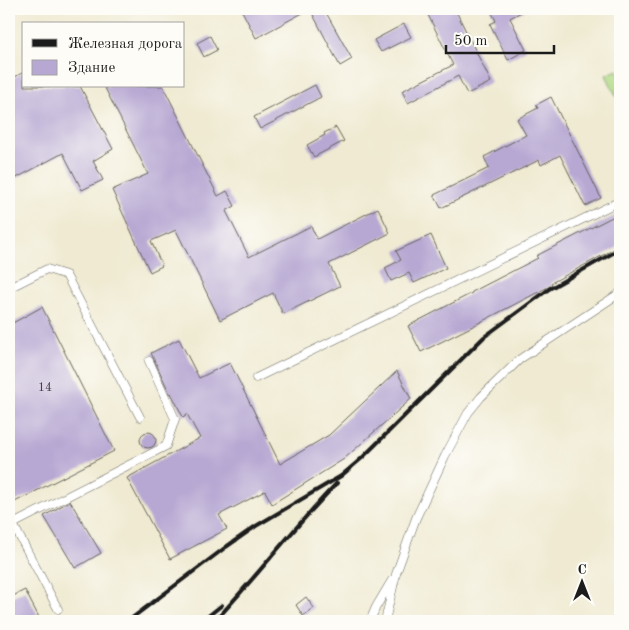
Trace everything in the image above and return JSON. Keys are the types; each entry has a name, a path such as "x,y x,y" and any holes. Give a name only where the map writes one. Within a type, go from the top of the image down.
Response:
{"lane":[{"path":"256,378 620,201"},
{"path":"9,288 47,269 66,274 140,417"},
{"path":"385,621 396,574 416,518 445,456 468,413 520,359 620,293"},
{"path":"58,609 11,525 166,446 174,419 149,361"},
{"path":"370,621 376,607 396,574"}],"green space":[{"path":"617,70 620,77 620,104 606,75"}],"building":[{"path":"241,9 310,9 256,38"},
{"path":"310,9 324,9 352,59 340,66"},
{"path":"425,9 455,9 491,82 467,94 458,76 408,103 402,91 453,65"},
{"path":"490,9 527,9 510,18 526,50 508,60 490,24 496,21"},
{"path":"404,24 411,37 381,52 374,40"},
{"path":"210,36 217,50 204,57 197,43"},
{"path":"22,73 22,88 81,88 113,149 93,161 103,180 82,190 63,153 9,182 9,80"},
{"path":"315,85 321,97 260,129 254,117"},
{"path":"105,88 164,88 218,196 227,191 235,206 226,211 249,257 311,226 317,239 378,208 390,233 329,264 340,286 283,314 273,293 220,320 176,230 151,241 162,266 150,272 112,190 148,174"},
{"path":"551,97 601,198 585,206 560,155 541,165 539,160 441,208 434,195 489,168 484,157 526,135 517,119 538,108 536,105"},
{"path":"336,127 344,141 314,157 307,145"},
{"path":"620,213 620,246 551,283 552,285 421,352 408,326 538,258 536,256"},
{"path":"431,235 446,268 414,283 409,273 391,281 385,268 401,260 396,251"},
{"path":"42,307 114,451 9,505 9,325"},
{"path":"179,339 199,378 230,363 280,464 329,435 397,371 411,399 344,459 272,504 265,491 219,515 227,529 170,559 127,478 200,438 187,414 183,417 151,353"},
{"path":"148,432 154,434 156,440 154,446 148,448 142,446 140,440 142,434"},
{"path":"70,501 101,553 75,568 44,516"},
{"path":"25,590 41,621 9,621 9,598"},
{"path":"306,597 314,608 303,616 296,605"}],"railway":[{"path":"128,621 256,526 341,476 362,458 484,337 549,289 620,249"},
{"path":"215,621 337,483"},
{"path":"202,621 222,605"}]}
